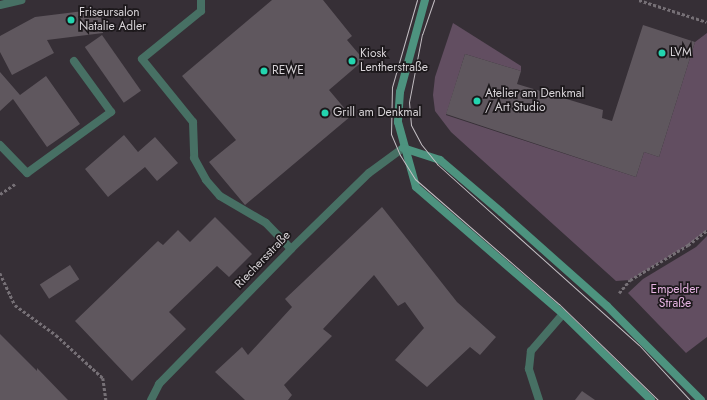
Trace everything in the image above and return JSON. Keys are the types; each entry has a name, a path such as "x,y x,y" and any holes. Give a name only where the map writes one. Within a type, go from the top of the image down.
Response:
{"street":[{"path":"0,5 21,0"},
{"path":"201,0 201,11 142,59 193,122 194,158 206,180 220,196 266,223 291,249"},
{"path":"425,0 400,92 398,122 416,188 563,314 651,400"},
{"path":"0,145 27,173 111,112 74,61"},
{"path":"404,148 440,160 607,306 701,400"},
{"name":"Riechersstraße","path":"151,400 159,384 291,249 369,173 404,148"},
{"path":"539,400 529,369 531,351 563,314"}],"path":[{"path":"639,0 707,22"},
{"path":"607,306 630,280 688,245 707,230"},
{"path":"0,273 1,279 15,305 56,335 103,378 106,400"}],"green space":[{"path":"453,23 521,66 521,71 465,54 446,115 636,177 644,152 659,157 695,42 707,33 707,230 688,245 630,280 616,281 451,132 435,111 433,95 435,77"},
{"name":"Empelder Straße","path":"707,236 707,337 686,353 628,293 643,279 696,247"}],"building":[{"path":"272,0 323,0 352,36 347,40 364,60 329,90 351,116 245,205 209,162 236,140 182,76"},
{"path":"100,9 103,33 47,40 54,53 12,75 0,52 0,36 35,17"},
{"path":"643,25 695,42 659,157 644,152 636,177 446,114 465,54 521,71 517,84 603,110 602,118 612,121"},
{"path":"102,35 141,91 124,103 85,47"},
{"path":"0,72 20,95 46,76 80,124 47,147 13,99 0,111"},
{"path":"124,135 138,152 155,137 178,163 157,181 145,167 108,197 85,169"},
{"path":"382,207 457,302 496,337 480,355 470,347 427,387 395,360 424,328 405,302 398,306 374,275 323,329 332,336 284,385 292,395 288,400 245,400 215,372 242,347 248,355 292,307 285,299"},
{"path":"215,217 252,254 229,277 217,266 169,312 186,329 132,381 75,321 158,241 163,245 178,230 190,242"},
{"path":"70,265 79,279 49,299 40,285"},
{"path":"0,334 37,371 37,368 68,400 0,400"},
{"path":"582,391 595,400 575,400"}],"tram line":[{"path":"417,0 392,87 391,134 400,155 415,179 559,304 658,400"},
{"path":"434,0 422,34 409,102 411,125 421,144 437,164 639,345 690,400"}],"place":[{"name":"Friseursalon Natalie Adler","path":"71,20"},
{"name":"LVM","path":"662,53"},
{"name":"Kiosk Lentherstraße","path":"352,61"},
{"name":"REWE","path":"264,71"},
{"name":"Atelier am Denkmal / Art Studio","path":"477,101"},
{"name":"Grill am Denkmal","path":"325,113"}]}
